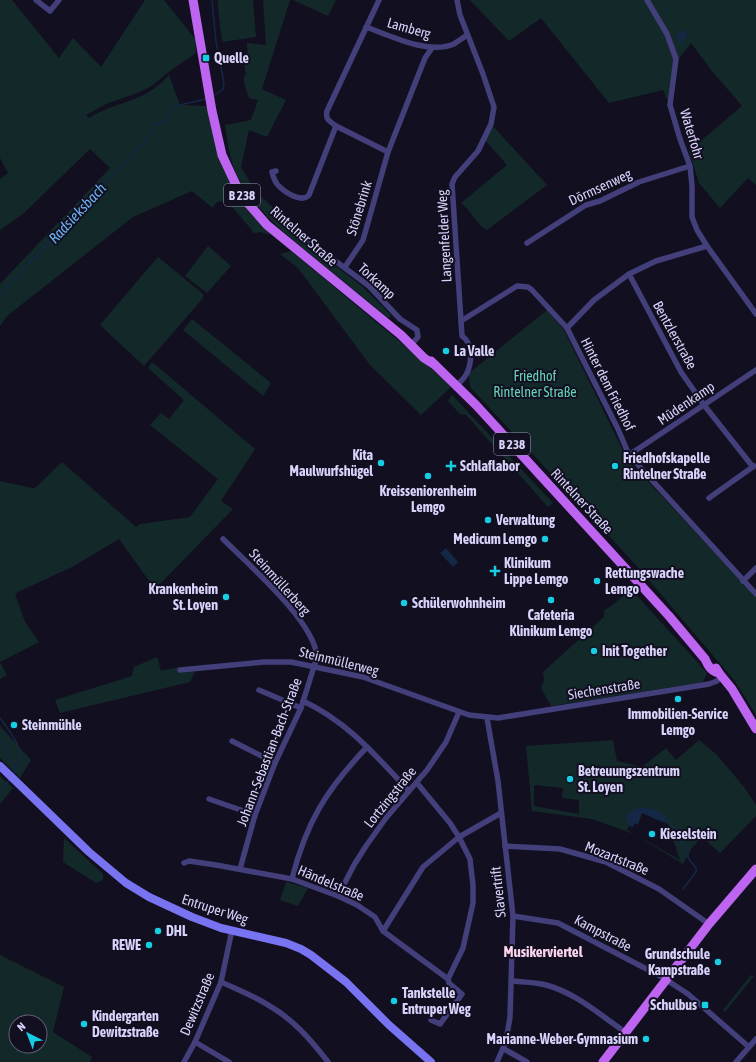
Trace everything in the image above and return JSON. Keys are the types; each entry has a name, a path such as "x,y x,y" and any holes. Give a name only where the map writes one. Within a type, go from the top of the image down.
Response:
{"main road":[{"name":"Rintelner Straße","path":"193,0 215,128 224,160 237,187 246,201 267,225 457,385 669,616 705,659 710,668 720,675 732,689 756,729"},
{"name":"Entruper Weg","path":"0,766 89,852 126,883 149,897 192,918 232,930 286,942 311,955 354,990 431,1062"},
{"path":"603,1062 709,924 756,869"}],"street":[{"path":"36,0 50,11 59,0"},
{"name":"Lamberg","path":"336,126 327,119 327,110 379,0"},
{"name":"Langenfelder Weg","path":"457,0 460,15 494,107 491,124 478,151 454,177 452,184 462,336 468,343 470,360 466,375 457,385"},
{"name":"Waterfohr","path":"647,0 667,34 676,59 670,105 690,166 692,186 692,217 697,230 707,246 756,314"},
{"name":"Lamberg","path":"366,27 415,44 432,48 453,44 467,35"},
{"name":"Stönebrink","path":"345,267 363,240 388,152 425,58 432,48"},
{"path":"276,171 272,172 273,177 281,189 301,199 307,198 336,126 388,152"},
{"name":"Dörmsenweg","path":"527,244 586,204 600,201 639,182 690,166"},
{"name":"Torkamp","path":"306,239 369,286 400,319 417,330 418,337 413,347"},
{"path":"461,321 513,288 523,285 532,290 566,328 594,300 629,274 656,261 707,246"},
{"name":"Bentzlerstraße","path":"629,274 681,372 704,405 754,466"},
{"name":"Hinter dem Friedhof","path":"566,328 618,429 628,455 685,515 756,594"},
{"name":"Müdenkamp","path":"628,455 756,370"},
{"path":"709,498 754,466"},
{"name":"Steinmüllerberg","path":"223,539 286,602 310,635 317,650 317,657 314,666"},
{"path":"743,581 756,568"},
{"name":"Steinmüllerweg","path":"180,670 264,662 291,662 363,677 458,712 487,718"},
{"name":"Johann-Sebastian-Bach-Straße","path":"240,869 255,815 275,763 301,708 314,666"},
{"name":"Siechenstraße","path":"487,718 498,718 709,684 717,681 720,675"},
{"path":"259,690 301,708"},
{"path":"303,701 320,709 346,728 367,747 409,791"},
{"name":"Lortzingstraße","path":"338,896 366,846 386,818 409,791 418,783 446,742 458,712"},
{"name":"Slavertrift","path":"487,718 498,781 513,916 512,981 509,1031 504,1049 497,1062"},
{"path":"232,741 275,763"},
{"path":"292,879 302,845 323,800 345,770 367,747"},
{"path":"418,783 450,823 470,859 473,885 473,903 463,948 448,979"},
{"path":"209,800 255,815"},
{"path":"383,931 423,867 459,837 501,813"},
{"name":"Mozartstraße","path":"505,846 560,849 606,862 659,889 709,924"},
{"name":"Händelstraße","path":"184,863 189,861 292,879 338,896 357,905 375,917 383,931 448,979 449,983 462,994 440,1024 431,1020"},
{"name":"Kampstraße","path":"513,916 558,923 666,980 688,994 749,1047"},
{"name":"Dewitzstraße","path":"184,1062 195,1042 221,982 232,930"},
{"path":"512,981 546,985 565,992 583,1002 625,1032"},
{"path":"221,982 268,1005 290,1020 311,1040 328,1062"},
{"path":"736,1062 756,1039"},
{"path":"195,1042 229,1062"},
{"path":"504,1049 527,1062"}],"green space":[{"path":"0,0 12,0 59,58 73,38 101,67 145,0 164,0 195,39 195,54 150,87 106,104 86,115 89,118 103,110 147,93 169,75 180,105 208,105 222,166 272,234 260,232 254,233 229,203 220,201 214,205 213,208 192,191 133,217 7,316 0,326 0,284 110,168 90,149 24,213 0,230 0,179 8,173 0,158"},
{"path":"218,0 253,0 256,37 222,42"},
{"path":"263,0 290,0 262,89 286,100 267,137 249,130 241,167 256,192 281,215 302,231 299,237 364,288 391,315 388,318 272,221 249,195 233,166 225,125 251,120 258,100 249,98 244,83 244,76 246,75 244,62 248,61 247,43 266,45"},
{"path":"293,0 336,0 328,16"},
{"path":"470,0 646,0 661,25 674,55 670,106 663,90 609,103 541,18 509,41"},
{"path":"648,0 756,0 756,185 748,178 720,208 699,183 689,151 742,106 712,71 691,43 677,61"},
{"path":"492,125 547,185 487,230 480,225 461,203 507,165 485,140"},
{"path":"208,246 231,266 207,293 185,276"},
{"path":"291,251 429,366 451,387 421,415 370,365 298,268 280,254"},
{"path":"158,257 203,294 203,298 144,366 100,325"},
{"name":"Friedhof Rintelner Straße","path":"547,310 564,330 627,459 756,597 756,715 734,680 635,564 470,387 469,373"},
{"path":"192,319 271,383 263,396 183,330"},
{"path":"152,362 255,449 221,501 233,509 155,589 119,539 72,567 15,594 25,622 39,642 0,662 0,481 35,488 62,462 136,527 140,524 190,517 218,479 150,425 161,413 169,419 184,400 148,368"},
{"path":"452,395 553,503 548,507 466,415 460,414 448,401"},
{"path":"631,589 707,673 703,682 551,706 541,688 544,680 543,672 604,617 604,610 610,607"},
{"path":"157,657 161,671 179,667 182,673 195,671 190,682 60,713 55,700 132,676 134,667"},
{"path":"0,662 7,675 0,679"},
{"path":"0,726 31,760 20,778 0,758"},
{"path":"613,740 617,761 642,767 666,748 676,760 699,740 717,755 744,787 756,805 756,816 720,853 702,837 691,849 683,864 634,834 592,819 532,811 526,746","holes":["534,785 563,788 562,798 579,800 579,814 534,806","642,813 668,824 680,860 627,830 629,826 633,827 635,823 638,824"]},
{"path":"0,776 13,788 0,804"},
{"path":"64,838 103,874 103,880 96,883 63,862"},
{"path":"286,882 308,888 298,906 280,900"},
{"path":"0,955 64,987 53,1032 92,1057 90,1062 0,1062"},
{"path":"751,975 754,976 725,1012 723,1010"}],"water":[{"path":"683,30 686,31 687,35 679,45 676,35"},
{"path":"446,548 458,562 453,567 440,553"},
{"path":"639,808 660,812 666,817 665,823 642,813 638,824 635,823 633,827 629,825 626,821 627,814"}],"waterway":[{"name":"Radsieksbach","path":"212,0 216,42 224,83 223,89 215,95"},
{"name":"Radsieksbach","path":"154,125 164,121 171,110 176,107 205,99"},
{"name":"Radsieksbach","path":"0,294 145,141 152,130"},
{"path":"0,718 18,745 20,752 18,767 13,775"},
{"path":"0,740 8,750 16,772"},
{"path":"0,794 10,779"},
{"path":"666,818 672,827 680,832 680,841 688,851 688,858 696,868 696,872 683,889"}],"place":[{"name":"Quelle","path":"206,58"},
{"name":"La Valle","path":"446,351"},
{"name":"Kita Maulwurfshügel","path":"381,463"},
{"name":"Schlaflabor","path":"451,466"},
{"name":"Friedhofskapelle Rintelner Straße","path":"615,466"},
{"name":"Kreisseniorenheim Lemgo","path":"428,476"},
{"name":"Verwaltung","path":"488,520"},
{"name":"Medicum Lemgo","path":"545,539"},
{"name":"Klinikum Lippe Lemgo","path":"495,571"},
{"name":"Rettungswache Lemgo","path":"597,581"},
{"name":"Krankenheim St. Loyen","path":"226,597"},
{"name":"Cafeteria Klinikum Lemgo","path":"551,600"},
{"name":"Schülerwohnheim","path":"404,603"},
{"name":"Init Together","path":"594,651"},
{"name":"Immobilien-Service Lemgo","path":"678,699"},
{"name":"Steinmühle","path":"14,725"},
{"name":"Betreuungszentrum St. Loyen","path":"570,779"},
{"name":"Kieselstein","path":"652,834"},
{"name":"DHL","path":"158,931"},
{"name":"REWE","path":"149,945"},
{"name":"Grundschule Kampstraße","path":"718,962"},
{"name":"Tankstelle Entruper Weg","path":"394,1001"},
{"name":"Schulbus","path":"705,1005"},
{"name":"Kindergarten Dewitzstraße","path":"84,1024"},
{"name":"Marianne-Weber-Gymnasium","path":"646,1039"}],"district":[{"name":"Musikerviertel","path":"543,951"}]}
